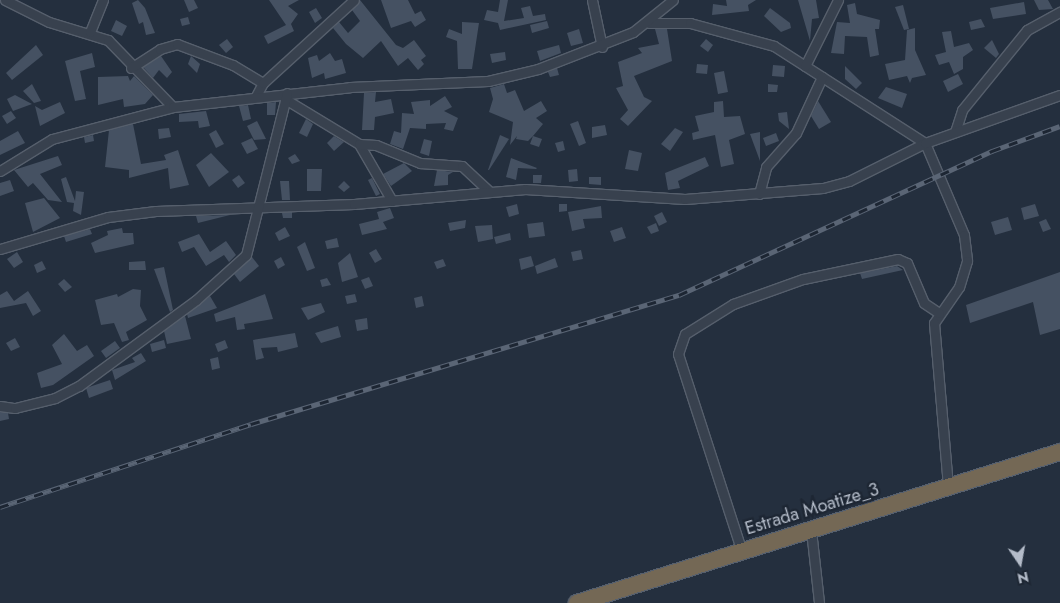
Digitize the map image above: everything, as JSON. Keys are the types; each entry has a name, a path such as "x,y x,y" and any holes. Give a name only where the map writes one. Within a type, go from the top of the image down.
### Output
{"highway":[{"name":"Estrada Moatize_3","path":"577,603 1060,452"}],"street":[{"path":"5,0 49,22 90,32 108,40 131,68 173,107"},
{"path":"90,32 103,0"},
{"path":"256,96 263,83 354,0"},
{"path":"592,0 602,47"},
{"path":"0,171 52,139 173,107 256,96 286,96 488,81 602,47 649,24 673,0"},
{"path":"805,66 838,0"},
{"path":"955,132 962,110 1027,30 1060,12"},
{"path":"649,24 690,23 726,30 774,46 925,143 961,226 966,261 959,287 939,313 934,323 934,348 948,487"},
{"path":"131,68 160,49 177,44 232,65 263,83"},
{"path":"759,194 766,167 796,133 822,77"},
{"path":"0,249 108,217 260,204 392,201 525,189 686,199 759,194 848,181 925,143 1060,95"},
{"path":"286,96 359,144 392,201"},
{"path":"0,406 15,408 55,398 80,386 196,300 250,250 286,96"},
{"path":"359,144 376,145 420,163 462,166 490,192"},
{"path":"742,552 678,354 685,334 742,301 803,280 898,259 906,263 924,303 939,313"},
{"path":"811,530 819,603"}],"building":[{"path":"138,0 145,8 155,33 146,35 143,22 139,24 132,3"},
{"path":"184,0 194,0 198,8 189,12"},
{"path":"269,0 299,0 288,6 298,14 291,24 294,31 268,44 264,36 286,25"},
{"path":"360,0 396,45 403,48 414,40 426,56 421,60 424,64 418,70 408,58 398,66 381,41 363,58 346,44 333,28 339,22 348,33 360,21 352,10"},
{"path":"381,0 408,0 415,14 421,11 426,20 415,27 411,21 391,28"},
{"path":"500,0 508,0 504,21 524,18 521,8 530,6 533,16 545,14 546,20 500,30 498,23 484,20 487,10 498,12"},
{"path":"726,0 756,0 748,5 749,11 712,15 713,4 727,6"},
{"path":"798,0 816,0 819,18 812,19 810,41"},
{"path":"1034,0 1048,0 1053,9 1039,10"},
{"path":"1024,2 1026,14 993,19 990,8"},
{"path":"855,3 857,14 880,20 879,29 875,29 879,55 870,57 867,37 845,36 844,54 831,53 837,22 850,23 847,5"},
{"path":"903,5 909,29 904,30 895,7"},
{"path":"316,8 322,18 315,23 309,12"},
{"path":"770,8 790,23 791,28 781,32 764,16"},
{"path":"188,17 190,24 182,26 180,19"},
{"path":"981,19 985,27 971,30 969,22"},
{"path":"116,20 127,26 122,36 111,31"},
{"path":"547,21 549,28 532,33 530,25"},
{"path":"462,22 479,23 472,69 458,69 457,41 446,37 449,29 462,34"},
{"path":"915,28 915,50 926,75 912,78 910,83 907,76 889,80 885,64 905,60 907,30"},
{"path":"579,29 583,43 571,46 567,33"},
{"path":"655,29 667,29 672,61 634,76 644,97 652,101 628,126 620,119 628,110 616,88 623,86 618,62 642,53 638,48 659,44"},
{"path":"951,31 954,47 969,43 973,50 963,57 963,69 954,74 949,62 939,65 935,55 946,52 942,32"},
{"path":"227,39 233,47 226,53 219,45"},
{"path":"706,39 713,45 708,52 700,46"},
{"path":"992,40 999,54 996,58 984,48"},
{"path":"36,45 43,55 12,80 6,73"},
{"path":"559,45 561,53 540,61 537,51"},
{"path":"505,52 506,60 492,63 490,54"},
{"path":"92,53 95,67 80,71 86,99 75,101 65,61"},
{"path":"330,53 335,61 342,59 346,73 325,79 324,73 312,78 308,58 317,55 319,61"},
{"path":"161,56 172,72 167,78 159,70 153,78 143,67"},
{"path":"191,56 200,64 197,73 188,64"},
{"path":"697,64 708,65 707,74 696,73"},
{"path":"773,65 785,66 784,77 772,76"},
{"path":"845,66 862,83 856,89 845,79"},
{"path":"557,68 559,75 550,77 548,72"},
{"path":"724,71 728,92 718,94 714,73"},
{"path":"958,74 963,84 948,92 943,81"},
{"path":"128,76 130,81 134,76 153,95 145,104 124,107 123,99 98,105 98,77"},
{"path":"32,84 41,101 34,103 23,91"},
{"path":"504,84 507,93 515,90 524,111 541,101 547,111 536,118 543,124 528,141 516,139 517,136 510,145 513,122 489,112 493,99 490,88"},
{"path":"768,84 778,85 777,92 768,92"},
{"path":"886,87 907,94 902,108 878,98"},
{"path":"376,92 375,102 391,99 394,113 375,117 374,130 362,130 364,93"},
{"path":"15,95 32,104 13,111 7,99"},
{"path":"445,96 452,107 444,111 458,118 453,131 444,129 446,123 426,124 426,129 410,128 403,149 390,144 394,131 401,133 402,113 414,114 411,102 430,100 430,106"},
{"path":"723,101 724,117 740,116 745,134 729,140 734,164 721,167 715,135 693,140 692,133 699,131 695,116 714,112 714,102"},
{"path":"818,101 831,122 819,129 811,116"},
{"path":"60,102 65,113 40,126 35,106 42,110"},
{"path":"276,102 275,115 267,115 267,103"},
{"path":"248,105 251,119 243,121 239,106"},
{"path":"11,111 16,118 7,124 2,116"},
{"path":"206,111 210,126 199,128 198,121 179,122 179,114"},
{"path":"787,112 789,129 779,121 778,113"},
{"path":"306,119 313,124 307,137 299,133"},
{"path":"257,121 266,139 254,140 247,126"},
{"path":"578,121 586,143 579,146 570,124"},
{"path":"133,124 141,164 166,160 164,155 178,150 189,185 170,189 168,168 129,178 129,170 105,167 109,130"},
{"path":"605,125 607,135 592,138 592,127"},
{"path":"169,128 171,137 159,139 158,129"},
{"path":"675,128 683,132 670,151 661,144"},
{"path":"216,130 224,144 216,148 209,134"},
{"path":"18,131 25,143 0,155 0,141"},
{"path":"760,132 760,161 750,134"},
{"path":"776,133 779,141 766,146 763,138"},
{"path":"93,135 94,141 85,143 84,137"},
{"path":"500,135 509,139 488,170"},
{"path":"334,136 344,142 334,151 327,143"},
{"path":"533,136 542,139 539,147 530,144"},
{"path":"252,138 258,149 247,154 241,143"},
{"path":"424,139 432,141 429,156 420,153"},
{"path":"563,141 565,150 558,152 555,143"},
{"path":"629,150 642,153 638,171 625,169"},
{"path":"211,153 229,172 209,187 196,165"},
{"path":"295,154 300,161 292,164 288,158"},
{"path":"58,156 62,165 40,174 62,202 48,200 33,183 28,187 14,170"},
{"path":"705,157 709,166 678,181 680,188 668,190 665,173"},
{"path":"511,158 537,168 518,168 516,180 506,177"},
{"path":"404,163 412,171 391,186 383,174"},
{"path":"307,169 322,169 321,191 307,191"},
{"path":"577,169 578,181 569,182 568,170"},
{"path":"437,170 453,172 448,175 448,185 434,186"},
{"path":"239,175 245,183 238,188 232,180"},
{"path":"533,175 542,175 541,183 533,183"},
{"path":"66,177 75,201 76,191 84,192 81,215 73,211 74,203 67,202 61,179"},
{"path":"589,177 601,177 601,185 589,184"},
{"path":"372,178 380,194 376,196 368,180"},
{"path":"10,180 14,191 0,196 0,183"},
{"path":"280,181 289,181 290,200 282,200"},
{"path":"344,181 350,187 344,192 338,187"},
{"path":"44,198 60,218 33,232 25,203"},
{"path":"517,204 519,214 509,217 506,207"},
{"path":"559,204 567,204 567,211 559,212"},
{"path":"1035,204 1039,216 1024,220 1021,208"},
{"path":"601,206 602,218 583,219 585,228 572,231 568,212"},
{"path":"390,208 394,218 383,222 387,229 362,235 359,224 379,219 377,212"},
{"path":"292,212 292,218 283,218 282,213"},
{"path":"662,212 667,222 659,226 654,216"},
{"path":"230,215 198,223 196,216"},
{"path":"1008,217 1012,230 995,235 991,222"},
{"path":"1046,219 1051,229 1043,232 1039,222"},
{"path":"466,220 465,228 450,231 448,223"},
{"path":"543,222 545,236 529,238 527,224"},
{"path":"656,223 659,231 651,234 647,227"},
{"path":"492,225 493,239 478,242 475,226"},
{"path":"285,227 290,236 279,241 275,233"},
{"path":"622,227 626,238 614,242 610,231"},
{"path":"122,228 123,233 133,233 134,244 95,253 91,243 108,235 107,231"},
{"path":"90,229 92,234 66,242 64,236"},
{"path":"510,233 511,240 496,244 494,237"},
{"path":"199,234 210,252 226,241 236,255 229,262 224,255 206,266 194,247 182,252 178,242"},
{"path":"337,238 339,247 327,249 325,241"},
{"path":"305,242 315,268 307,271 297,247"},
{"path":"376,249 382,259 375,263 369,253"},
{"path":"581,250 583,259 573,261 571,252"},
{"path":"17,252 23,262 14,268 7,259"},
{"path":"350,253 358,277 342,282 338,263"},
{"path":"531,256 534,266 521,270 519,259"},
{"path":"252,257 259,266 240,282 234,274"},
{"path":"281,257 285,265 278,269 274,261"},
{"path":"555,258 558,267 537,274 535,266"},
{"path":"443,259 446,266 437,269 434,262"},
{"path":"42,261 46,269 37,273 34,265"},
{"path":"145,261 146,270 129,270 129,262"},
{"path":"897,266 903,270 862,279 860,273"},
{"path":"164,267 173,310 170,312 154,269"},
{"path":"1060,272 1060,329 1040,335 1033,302 970,323 966,305"},
{"path":"369,277 373,286 365,289 361,280"},
{"path":"327,278 331,285 322,287 320,280"},
{"path":"64,279 72,287 65,292 58,284"},
{"path":"133,289 141,290 140,306 147,320 126,332 129,340 122,342 114,323 101,325 95,300 117,294 118,297"},
{"path":"7,291 14,301 28,291 41,311 33,316 26,303 0,308 0,295"},
{"path":"265,294 273,319 244,324 245,329 237,330 235,317 216,322 214,314"},
{"path":"355,294 357,302 347,304 345,296"},
{"path":"210,296 217,308 188,318 187,314"},
{"path":"422,296 424,306 416,308 414,298"},
{"path":"321,303 325,312 308,320 301,308"},
{"path":"185,316 191,339 167,344 164,331"},
{"path":"367,318 368,329 357,331 355,320"},
{"path":"338,326 341,337 321,343 315,333"},
{"path":"295,333 298,347 278,352 277,347 261,348 264,358 256,360 253,340"},
{"path":"64,334 77,351 87,345 94,356 53,385 41,388 37,373 62,364 52,345"},
{"path":"15,338 20,347 11,351 6,343"},
{"path":"164,340 166,348 152,352 150,344"},
{"path":"225,340 228,348 218,352 215,344"},
{"path":"115,341 120,348 106,358 101,351"},
{"path":"141,353 146,361 115,380 112,370 135,362 132,358"},
{"path":"218,357 220,368 212,370 210,359"},
{"path":"110,380 113,389 89,398 86,388"},
{"path":"0,412 8,413 9,419 0,421"}],"railway":[{"path":"0,507 251,424 679,295 992,151 1060,126"}]}
